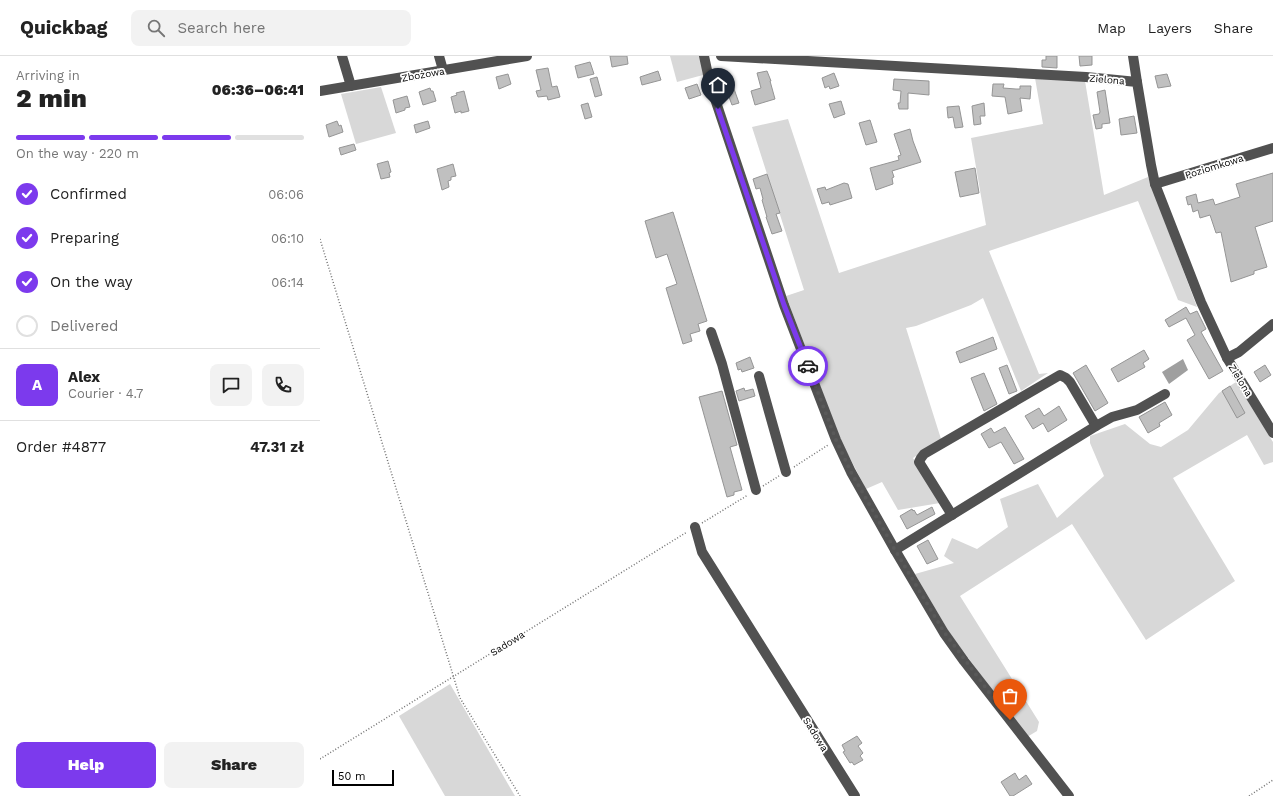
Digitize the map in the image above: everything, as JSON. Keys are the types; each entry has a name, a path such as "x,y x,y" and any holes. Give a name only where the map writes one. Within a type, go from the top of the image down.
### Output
{"street":[{"path":"342,56 351,86"},
{"path":"439,56 443,70"},
{"name":"Zbożowa","path":"320,92 526,56"},
{"path":"704,56 710,84 777,284 836,440 851,472 895,550 956,650 1069,796"},
{"name":"Zielona","path":"722,56 1086,77 1137,82 1155,184 1201,302 1227,358 1273,433"},
{"path":"1133,56 1137,82"},
{"name":"Poziomkowa","path":"1155,184 1273,148"},
{"path":"1227,358 1239,352 1273,324"},
{"path":"711,332 722,364 756,490"},
{"path":"952,515 919,462 924,454 1060,375 1070,382 1096,426"},
{"path":"759,376 786,472"},
{"path":"895,550 1096,426 1112,417 1137,410 1165,394"},
{"name":"Sadowa","path":"695,527 702,552 855,796"}],"path":[{"path":"320,239 460,698 520,796"},
{"name":"Sadowa","path":"320,759 836,440"},
{"path":"1249,796 1273,780"}],"shaded area":[{"path":"670,56 701,56 703,75 677,82"},
{"path":"1035,78 1085,81 1104,195 1148,177 1197,307 1178,300 1138,201 989,251 1039,374 1048,373 1021,391 983,298 971,305 916,326 906,328 941,439 913,458 940,503 898,510 882,482 866,489 841,441 786,296 804,290 752,127 788,119 839,273 986,225 971,138 1043,124"},
{"path":"381,87 396,133 356,144 341,94"},
{"path":"1183,359 1188,370 1169,384 1162,372"},
{"path":"1236,382 1273,442 1273,462 1264,465 1247,435 1173,478 1235,581 1146,640 1072,524 960,596 1039,722 1037,731 1027,737 949,632 915,574 954,563 944,556 952,538 977,549 1008,527 1000,499 1038,484 1057,518 1104,476 1090,443 1090,436 1125,424 1150,444 1161,447 1188,430 1219,393"},
{"path":"450,684 515,796 445,796 399,716"}],"building":[{"path":"610,56 627,56 628,64 612,67"},
{"path":"1046,56 1057,56 1057,68 1042,67 1042,60 1046,60"},
{"path":"1079,56 1092,56 1092,65 1080,66"},
{"path":"590,62 594,74 578,78 575,66"},
{"path":"548,68 552,87 557,86 560,97 548,100 547,96 538,97 536,91 541,90 536,70"},
{"path":"658,71 661,80 642,85 640,77"},
{"path":"767,71 775,99 755,105 751,91 761,88 757,73"},
{"path":"834,73 839,86 830,89 829,86 825,88 822,78"},
{"path":"508,74 511,84 499,89 496,77"},
{"path":"1167,74 1171,86 1158,88 1155,76"},
{"path":"597,77 602,95 595,97 590,79"},
{"path":"894,79 929,81 929,95 908,93 908,109 899,109 898,103 900,103 901,91 893,90"},
{"path":"723,81 733,86 739,103 732,105"},
{"path":"697,84 701,95 689,99 685,88"},
{"path":"993,84 1004,84 1003,88 1016,89 1020,89 1020,86 1031,86 1030,99 1020,98 1022,111 1008,114 1005,97 992,96"},
{"path":"430,88 431,91 433,91 436,101 423,105 419,92"},
{"path":"1105,90 1110,123 1102,124 1102,128 1096,129 1093,115 1099,114 1100,112 1097,92"},
{"path":"464,91 469,111 455,113 451,97 457,95 456,93"},
{"path":"407,96 410,107 396,113 393,100"},
{"path":"841,101 845,114 834,118 829,104"},
{"path":"588,103 592,117 585,119 581,105"},
{"path":"984,103 985,116 980,116 981,124 974,125 972,106"},
{"path":"959,106 963,127 955,128 953,117 948,118 947,107"},
{"path":"1134,116 1137,133 1121,135 1119,119"},
{"path":"870,120 877,142 866,145 859,123"},
{"path":"337,121 339,126 341,125 343,132 329,137 326,125"},
{"path":"428,121 430,128 416,133 414,125"},
{"path":"910,129 921,162 892,171 894,177 892,178 893,184 876,190 870,168 899,160 898,156 901,155 894,134"},
{"path":"354,144 356,150 341,155 339,148"},
{"path":"388,161 391,172 389,173 390,177 381,179 377,164"},
{"path":"453,164 456,176 451,177 451,180 448,181 449,187 442,190 437,169"},
{"path":"975,168 979,193 960,197 955,172"},
{"path":"1273,173 1273,221 1255,227 1267,267 1254,271 1254,274 1231,282 1221,232 1216,233 1210,215 1200,218 1198,210 1193,212 1191,204 1188,205 1186,197 1196,194 1198,203 1213,199 1215,205 1240,197 1236,184"},
{"path":"767,174 780,213 776,214 782,231 772,234 766,217 760,188 756,189 753,179"},
{"path":"844,183 848,184 852,198 830,205 829,202 822,204 817,189 825,187 826,190"},
{"path":"673,212 707,321 698,324 700,331 690,334 692,341 683,344 666,288 677,284 667,254 656,258 645,221"},
{"path":"1186,307 1190,314 1197,311 1206,329 1201,332 1223,371 1209,379 1187,340 1195,335 1186,318 1169,327 1165,320"},
{"path":"993,337 997,349 960,363 956,352"},
{"path":"1144,350 1149,359 1143,363 1145,367 1118,382 1111,369"},
{"path":"750,357 754,368 742,372 741,369 738,370 736,363"},
{"path":"1007,365 1017,391 1009,394 999,368"},
{"path":"1086,365 1108,403 1095,411 1073,373"},
{"path":"1265,365 1271,375 1260,382 1254,372"},
{"path":"984,373 997,404 984,411 971,378"},
{"path":"1230,386 1245,413 1237,418 1222,391"},
{"path":"744,388 745,391 753,389 755,396 739,401 736,391"},
{"path":"722,391 737,445 730,447 742,490 734,492 734,495 727,497 699,397"},
{"path":"1165,402 1172,415 1159,423 1160,426 1148,433 1139,417"},
{"path":"1059,406 1067,420 1048,432 1043,423 1033,429 1025,416 1039,408 1044,416"},
{"path":"1005,427 1024,459 1014,464 1001,442 989,448 981,434 991,428 994,433"},
{"path":"932,507 935,514 907,529 900,516 912,509 917,515"},
{"path":"928,540 938,559 927,564 917,546"},
{"path":"857,736 862,743 858,746 863,753 860,756 863,760 854,765 852,762 850,763 843,752 845,751 842,745"},
{"path":"1015,773 1019,780 1026,775 1032,784 1013,796 1010,796 1001,782"}],"way so far":[{"path":"808,366 836,440 851,472 895,550 944,632 964,661 1010,720"}],"route":[{"path":"718,109 784,305 808,366"}]}
